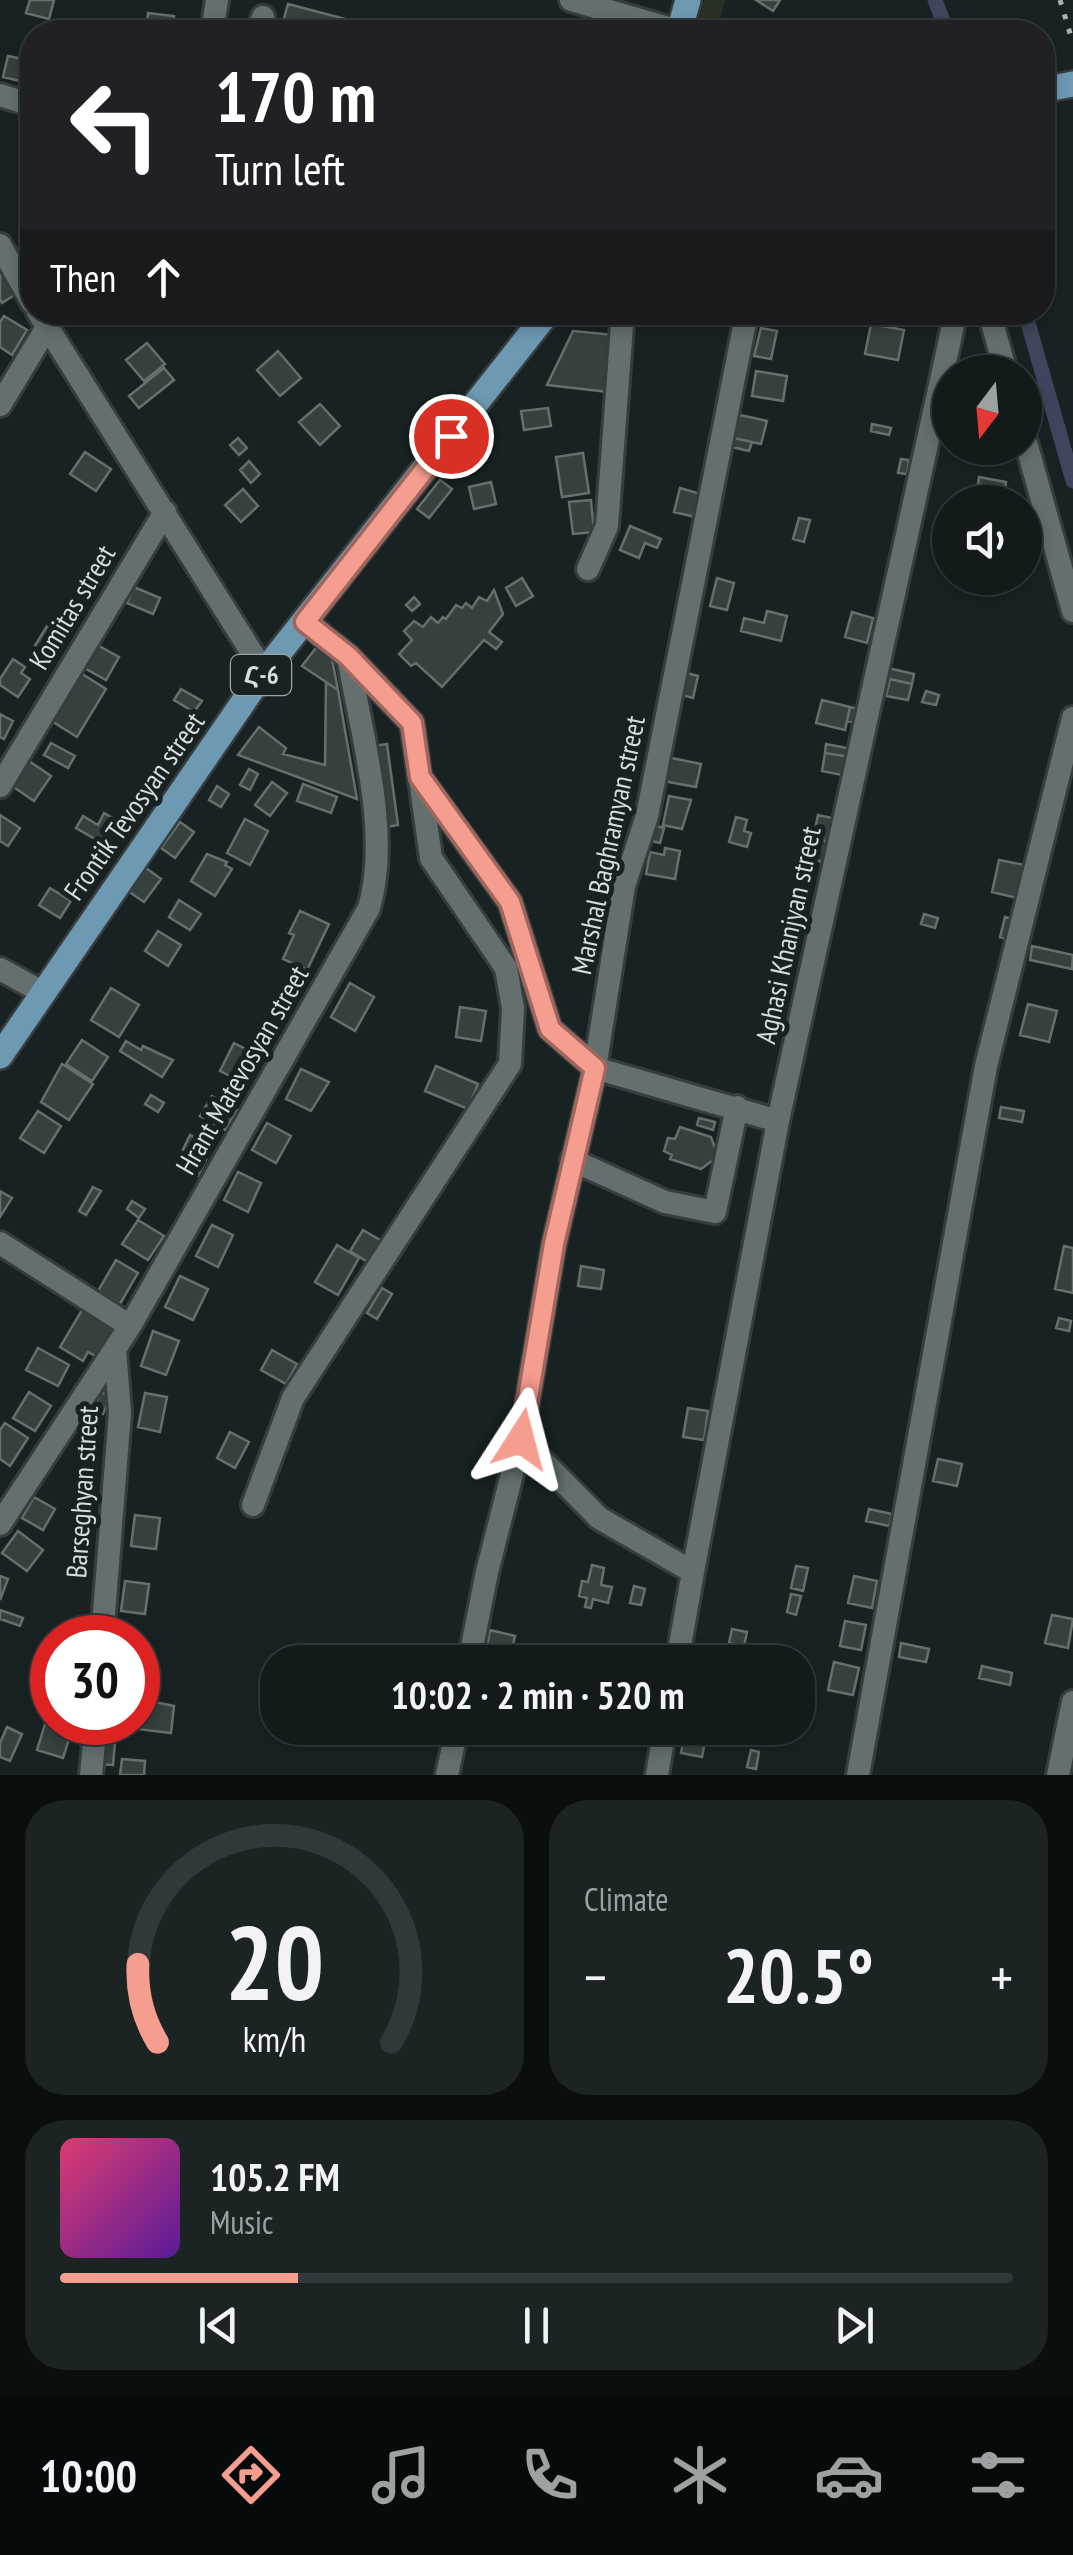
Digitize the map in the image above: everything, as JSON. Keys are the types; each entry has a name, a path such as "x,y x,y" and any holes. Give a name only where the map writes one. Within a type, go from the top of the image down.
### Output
{"main road":[{"name":"Frontik Tevosyan street","path":"0,1056 264,672 538,325"}],"street":[{"path":"575,1 639,20"},
{"path":"0,245 20,263"},
{"path":"0,405 40,325"},
{"path":"45,325 264,672"},
{"path":"588,569 608,526 622,325"},
{"name":"Marshal Baghramyan street","path":"473,1645 487,1572 521,1439 554,1244 595,1068 624,886 647,816 744,325"},
{"name":"Aghasi Khanjyan street","path":"693,1572 778,1121 953,325"},
{"path":"993,325 1001,355"},
{"path":"1032,465 1073,610"},
{"name":"Komitas street","path":"0,786 165,512"},
{"path":"253,1505 293,1398 510,1064 512,1008 506,968 430,858 412,723 348,656 305,622"},
{"name":"Hrant Matevosyan street","path":"0,1524 130,1326 368,908 376,880 378,831 348,656"},
{"path":"858,1775 986,1066 1073,718"},
{"path":"420,777 510,902 550,1029 595,1068 778,1121"},
{"path":"0,969 42,992"},
{"path":"572,1160 665,1202 715,1212 737,1107"},
{"path":"0,1243 130,1326"},
{"name":"Barseghyan street","path":"104,1615 120,1414 115,1349"},
{"path":"521,1439 598,1518 693,1572 680,1645"},
{"path":"1058,1775 1073,1702"},
{"path":"92,1775 94,1745"},
{"path":"448,1775 454,1745"},
{"path":"657,1775 662,1745"}],"green space":[{"path":"704,0 725,0 720,20 699,20"}],"building":[{"path":"30,0 54,0 49,19 26,13"},
{"path":"756,0 780,0 773,11"},
{"path":"288,4 349,20 283,20"},
{"path":"148,13 174,16 174,20 147,20"},
{"path":"8,56 20,58 20,81 3,77"},
{"path":"0,268 16,294 2,303 0,299"},
{"path":"4,316 27,330 12,355 0,347 0,322"},
{"path":"871,325 904,330 898,360 865,354"},
{"path":"761,328 777,331 771,359 754,356"},
{"path":"573,331 615,335 609,392 547,385"},
{"path":"147,343 165,364 144,381 126,360"},
{"path":"278,351 301,378 280,396 257,370"},
{"path":"164,368 174,380 139,408 129,396"},
{"path":"756,371 787,376 783,401 752,396"},
{"path":"320,404 340,426 320,445 299,422"},
{"path":"548,408 551,426 524,430 521,411"},
{"path":"740,415 767,421 761,444 734,438"},
{"path":"872,424 891,428 889,435 871,431"},
{"path":"238,438 247,448 239,455 230,445"},
{"path":"734,438 752,442 749,451 732,447"},
{"path":"85,452 111,469 96,491 70,474"},
{"path":"583,453 589,493 562,497 556,457"},
{"path":"901,459 909,460 907,474 898,473"},
{"path":"249,461 260,474 251,483 240,470"},
{"path":"979,477 1006,482 1006,485 978,484"},
{"path":"440,480 452,489 429,518 417,509"},
{"path":"491,482 496,504 474,509 469,487"},
{"path":"680,488 701,494 695,517 674,512"},
{"path":"243,489 258,506 241,522 225,505"},
{"path":"591,500 594,532 573,534 569,502"},
{"path":"799,518 810,520 804,542 793,539"},
{"path":"630,526 661,539 657,548 645,543 639,558 620,550"},
{"path":"522,578 533,596 516,606 506,588"},
{"path":"717,578 734,583 727,610 710,606"},
{"path":"134,587 160,598 153,614 127,603"},
{"path":"494,590 503,614 489,632 502,642 496,649 484,640 442,687 416,663 411,666 399,654 412,640 404,631 414,621 423,627 431,617 438,623 456,605 462,608 466,603 472,608 479,597 487,601"},
{"path":"414,597 420,604 412,611 406,605"},
{"path":"767,611 787,616 781,641 741,631 744,618 764,623"},
{"path":"852,612 873,618 867,643 845,637"},
{"path":"47,626 65,636 48,663 31,652"},
{"path":"90,641 119,657 106,680 77,664"},
{"path":"319,644 331,654 338,690 302,666"},
{"path":"13,659 25,667 21,673 30,679 18,697 0,685"},
{"path":"888,668 914,674 912,684 885,678"},
{"path":"79,672 106,689 77,737 50,720"},
{"path":"687,673 698,676 693,698 682,695"},
{"path":"890,679 912,684 908,700 886,696"},
{"path":"326,682 338,690 357,799 238,755 259,727 286,748 283,754 325,765"},
{"path":"181,689 202,701 194,712 174,700"},
{"path":"926,691 939,695 936,705 922,702"},
{"path":"822,700 850,707 845,730 816,723"},
{"path":"850,707 859,709 856,723 847,721"},
{"path":"0,714 13,721 4,739 0,737"},
{"path":"51,743 75,756 68,768 44,755"},
{"path":"387,744 398,825 386,827 374,746"},
{"path":"826,744 852,749 850,757 825,753"},
{"path":"825,753 850,757 847,776 822,771"},
{"path":"667,757 701,764 696,787 663,781"},
{"path":"29,761 51,776 34,801 12,786"},
{"path":"249,769 258,774 250,790 240,785"},
{"path":"272,782 287,793 270,816 255,805"},
{"path":"303,784 337,797 331,813 297,801"},
{"path":"217,786 229,794 221,807 209,800"},
{"path":"669,796 691,800 682,829 663,825"},
{"path":"104,813 116,820 102,843 76,828 83,816 98,825"},
{"path":"0,815 20,828 8,846 0,841"},
{"path":"818,815 836,819 831,842 813,839"},
{"path":"736,817 747,820 744,831 751,833 747,847 729,842"},
{"path":"245,819 268,831 250,865 227,853"},
{"path":"180,822 194,832 175,858 161,848"},
{"path":"656,826 664,828 660,843 652,841"},
{"path":"813,839 831,842 827,863 809,859"},
{"path":"665,848 680,851 675,879 646,874 650,852 664,855"},
{"path":"207,854 227,862 225,865 232,869 215,896 191,881"},
{"path":"999,860 1025,865 1017,898 992,892"},
{"path":"146,868 161,879 144,902 128,891"},
{"path":"50,888 71,901 60,918 39,905"},
{"path":"179,900 201,914 190,930 169,917"},
{"path":"300,911 329,924 307,970 283,959 294,935 289,933"},
{"path":"924,914 938,918 935,928 921,924"},
{"path":"1005,917 1016,920 1011,940 1000,937"},
{"path":"158,931 181,945 168,966 145,951"},
{"path":"1032,946 1073,955 1072,969 1030,960"},
{"path":"350,983 374,997 355,1031 331,1017"},
{"path":"111,988 139,1005 119,1037 91,1020"},
{"path":"1028,1004 1057,1011 1049,1042 1020,1035"},
{"path":"460,1007 486,1011 481,1041 456,1037"},
{"path":"82,1040 108,1057 92,1081 66,1064"},
{"path":"126,1041 173,1060 162,1077 120,1051"},
{"path":"234,1043 248,1050 251,1044 261,1049 258,1055 262,1058 248,1085 220,1071"},
{"path":"62,1064 93,1084 69,1120 41,1102"},
{"path":"436,1066 478,1084 468,1109 425,1091"},
{"path":"301,1069 329,1082 311,1111 286,1099"},
{"path":"151,1095 164,1103 158,1112 145,1104"},
{"path":"212,1096 237,1110 225,1130 200,1116"},
{"path":"1001,1107 1024,1111 1022,1122 999,1118"},
{"path":"38,1111 61,1126 44,1153 20,1138"},
{"path":"699,1118 715,1122 713,1130 697,1125"},
{"path":"267,1123 291,1136 276,1163 252,1150"},
{"path":"680,1127 711,1137 716,1151 713,1160 701,1169 670,1159 672,1155 664,1151 668,1138 675,1139"},
{"path":"190,1135 213,1146 198,1176 175,1166"},
{"path":"238,1172 261,1183 248,1212 224,1200"},
{"path":"93,1187 101,1191 86,1215 79,1211"},
{"path":"0,1191 12,1198 0,1217"},
{"path":"132,1201 145,1209 139,1218 127,1209"},
{"path":"138,1220 164,1236 148,1260 122,1244"},
{"path":"212,1225 233,1235 218,1267 196,1256"},
{"path":"363,1230 385,1243 371,1264 350,1251"},
{"path":"337,1245 359,1258 338,1295 315,1282"},
{"path":"1064,1246 1073,1248 1073,1293 1055,1289"},
{"path":"116,1260 138,1273 120,1304 98,1291"},
{"path":"581,1266 604,1270 601,1289 578,1286"},
{"path":"180,1276 208,1289 193,1320 165,1307"},
{"path":"382,1288 392,1294 377,1319 367,1313"},
{"path":"82,1310 114,1328 97,1357 88,1352 83,1361 60,1347"},
{"path":"1059,1318 1071,1321 1069,1331 1056,1328"},
{"path":"153,1331 179,1341 166,1375 141,1366"},
{"path":"38,1348 69,1365 58,1386 26,1370"},
{"path":"272,1350 297,1364 286,1384 261,1370"},
{"path":"29,1392 51,1406 35,1431 13,1418"},
{"path":"101,1392 111,1396 103,1414 93,1410"},
{"path":"145,1393 167,1397 160,1432 138,1427"},
{"path":"688,1408 708,1411 704,1440 683,1437"},
{"path":"5,1423 28,1438 10,1466 0,1459 0,1430"},
{"path":"230,1432 249,1442 235,1468 217,1458"},
{"path":"938,1459 962,1464 957,1486 933,1481"},
{"path":"34,1497 55,1509 43,1530 22,1518"},
{"path":"869,1509 892,1514 889,1526 866,1521"},
{"path":"135,1515 160,1518 156,1549 131,1546"},
{"path":"18,1531 43,1550 27,1571 2,1553"},
{"path":"592,1565 604,1568 601,1585 612,1587 608,1603 593,1599 591,1608 585,1607 587,1598 579,1596 582,1581 588,1582"},
{"path":"796,1566 808,1568 803,1591 791,1588"},
{"path":"0,1576 8,1579 0,1600"},
{"path":"854,1576 877,1581 872,1608 848,1603"},
{"path":"125,1581 149,1584 145,1614 121,1611"},
{"path":"634,1586 645,1589 641,1605 630,1603"},
{"path":"791,1594 801,1596 796,1615 787,1612"},
{"path":"0,1610 23,1618 20,1626 0,1619"},
{"path":"1052,1615 1073,1619 1068,1648 1045,1643"},
{"path":"845,1621 866,1625 861,1650 840,1646"},
{"path":"732,1629 747,1632 744,1645 729,1643"},
{"path":"490,1630 515,1636 513,1645 487,1645"},
{"path":"901,1643 929,1649 926,1662 899,1657"},
{"path":"834,1662 859,1668 853,1695 828,1690"},
{"path":"982,1666 1012,1673 1010,1685 979,1678"},
{"path":"160,1703 174,1706 171,1733 160,1732"},
{"path":"7,1727 22,1734 10,1761 0,1757 0,1743"},
{"path":"39,1745 67,1745 63,1758 37,1750"},
{"path":"101,1745 115,1745 113,1765 99,1764"},
{"path":"683,1745 704,1745 702,1757 681,1753"},
{"path":"751,1750 759,1752 756,1769 747,1767"},
{"path":"122,1759 145,1761 144,1775 120,1775"}],"waterway":[{"path":"935,0 942,20"},
{"path":"1029,325 1073,481"}],"railway":[{"path":"1060,0 1073,43"}],"route":[{"path":"451,436 305,622 348,656 412,723 420,777 510,902 550,1029 595,1068 554,1244 521,1439"}]}
